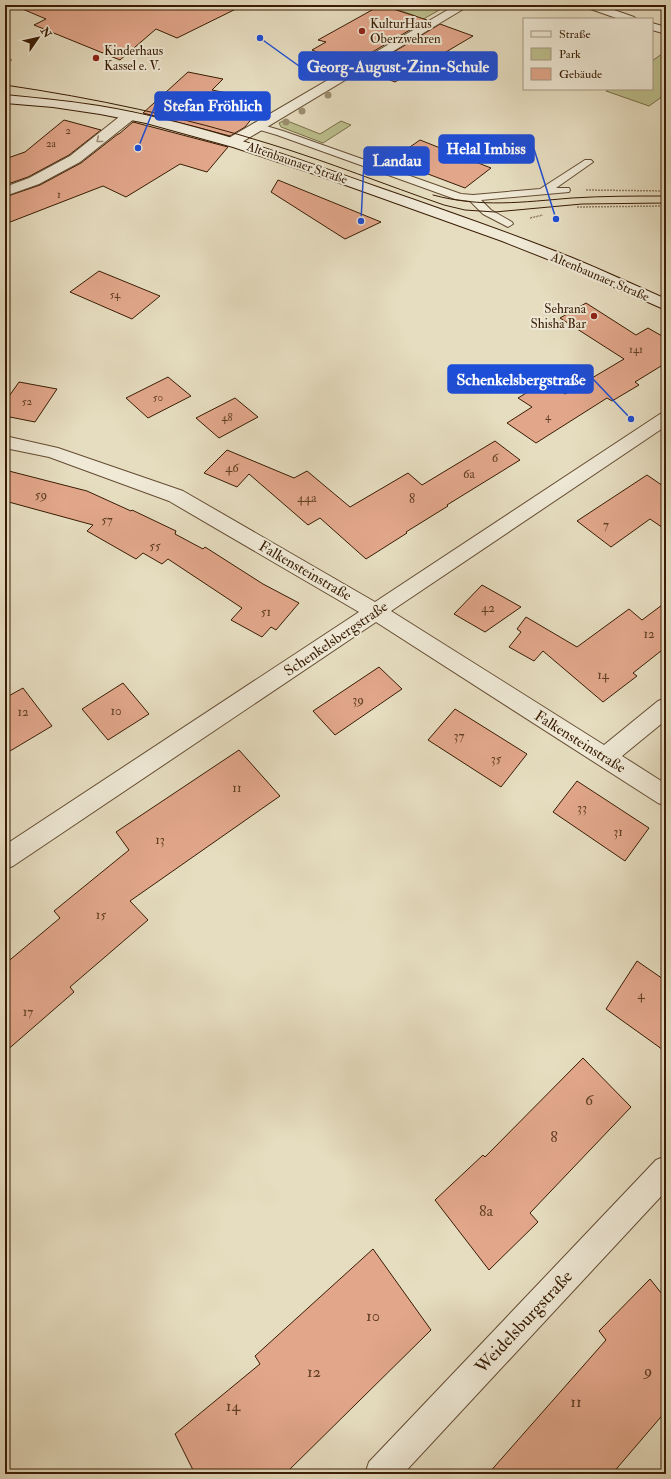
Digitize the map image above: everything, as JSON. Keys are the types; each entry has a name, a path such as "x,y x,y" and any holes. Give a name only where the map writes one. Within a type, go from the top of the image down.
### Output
{"street":[{"path":"232,142 256,126 464,5"},
{"path":"589,5 627,18"},
{"path":"653,26 666,31"},
{"name":"Altenbaunaer Straße","path":"5,99 44,101 88,107 232,142 293,161 552,255 666,305"},
{"path":"5,192 34,181 75,159 129,116"},
{"name":"Schenkelsbergstraße","path":"5,858 666,418"},
{"name":"Falkensteinstraße","path":"5,442 52,452 176,496 376,612 666,796"},
{"path":"604,758 666,707"},
{"name":"Weidelsburgstraße","path":"381,1474 666,1170"}],"lane":[{"path":"256,126 280,133 459,197 473,198 565,190"},
{"path":"542,192 588,162"},
{"path":"473,198 487,212 504,221 488,232"}],"path":[{"path":"5,58 11,60 5,67"},
{"path":"565,190 666,191"},
{"path":"571,209 585,206 666,206"},
{"path":"504,221 543,214"}],"green space":[{"path":"384,5 448,5 413,25 416,16"},
{"path":"666,51 666,94 649,106 606,91 653,90 653,60"},
{"path":"285,120 320,134 341,121 351,125 323,143 281,127 279,123"}],"building":[{"path":"13,5 244,5 177,38 156,29 120,60 34,25 46,19"},
{"name":"KulturHaus Oberzwehren","path":"381,5 427,20 350,65 312,50 326,42 318,40"},
{"path":"440,24 473,36 395,82 364,70"},
{"path":"188,72 223,79 212,90 266,101 245,127 230,136 143,113"},
{"path":"64,120 101,130 69,155 28,177 5,185 5,159 25,152"},
{"path":"133,122 228,147 207,172 180,164 126,197 103,186 5,224 5,197 40,185 81,163"},
{"path":"420,140 491,168 465,188 391,160"},
{"path":"278,180 381,222 345,239 271,192"},
{"path":"99,271 160,296 132,319 70,292"},
{"path":"586,303 636,335 648,328 662,336 666,334 666,363 635,382 639,385 612,401 607,398 536,443 507,423 532,407 518,398 546,381 565,394 624,359 560,318"},
{"path":"168,377 191,396 148,418 126,398"},
{"path":"19,382 57,389 35,422 5,416 5,402"},
{"path":"235,398 258,417 219,438 196,418"},
{"path":"495,441 520,460 447,505 448,506 366,559 320,518 308,525 249,474 237,487 204,473 227,450 294,478 307,471 350,507 408,473 422,485"},
{"path":"5,470 87,491 131,511 132,510 176,531 175,534 203,549 205,547 263,584 299,603 276,630 271,627 262,637 231,620 242,608 168,559 162,564 143,553 136,559 87,531 93,525 5,501"},
{"path":"647,475 666,488 666,530 650,519 611,547 577,521"},
{"path":"482,585 521,607 485,632 454,614"},
{"path":"666,602 666,647 633,673 637,676 603,702 543,651 534,661 509,647 521,632 517,629 526,617 577,647 629,609 642,620"},
{"path":"379,667 402,689 335,735 313,711"},
{"path":"123,683 149,714 108,740 82,709"},
{"path":"23,688 52,726 5,754 5,698"},
{"path":"455,709 527,754 501,787 428,740"},
{"path":"239,750 280,796 130,901 148,920 70,987 74,992 5,1052 5,964 60,918 54,911 129,850 116,832"},
{"path":"577,781 649,828 625,861 553,812"},
{"path":"637,961 666,981 666,1052 606,1009"},
{"path":"583,1058 631,1107 530,1213 538,1222 489,1270 435,1200 483,1155 485,1157"},
{"path":"373,1249 431,1330 285,1474 195,1474 175,1434 260,1364 255,1356"},
{"path":"650,1279 666,1299 666,1411 612,1474 488,1474 606,1340 599,1331"}],"tram line":[{"path":"5,85 105,102 205,125 292,151 444,205 465,210 495,212 582,204 666,203"},
{"path":"433,195 468,202 485,203 595,197 666,196"}],"place":[{"name":"KulturHaus Oberzwehren","path":"362,31"},
{"name":"Georg-August-Zinn-Schule","path":"260,38"},
{"name":"Kinderhaus Kassel e. V.","path":"96,58"},
{"name":"Stefan Fröhlich","path":"138,148"},
{"name":"Helal Imbiss","path":"556,219"},
{"name":"Landau","path":"361,221"},
{"name":"Sehrana Shisha Bar","path":"594,316"},
{"name":"Schenkelsbergstraße","path":"631,419"}]}
